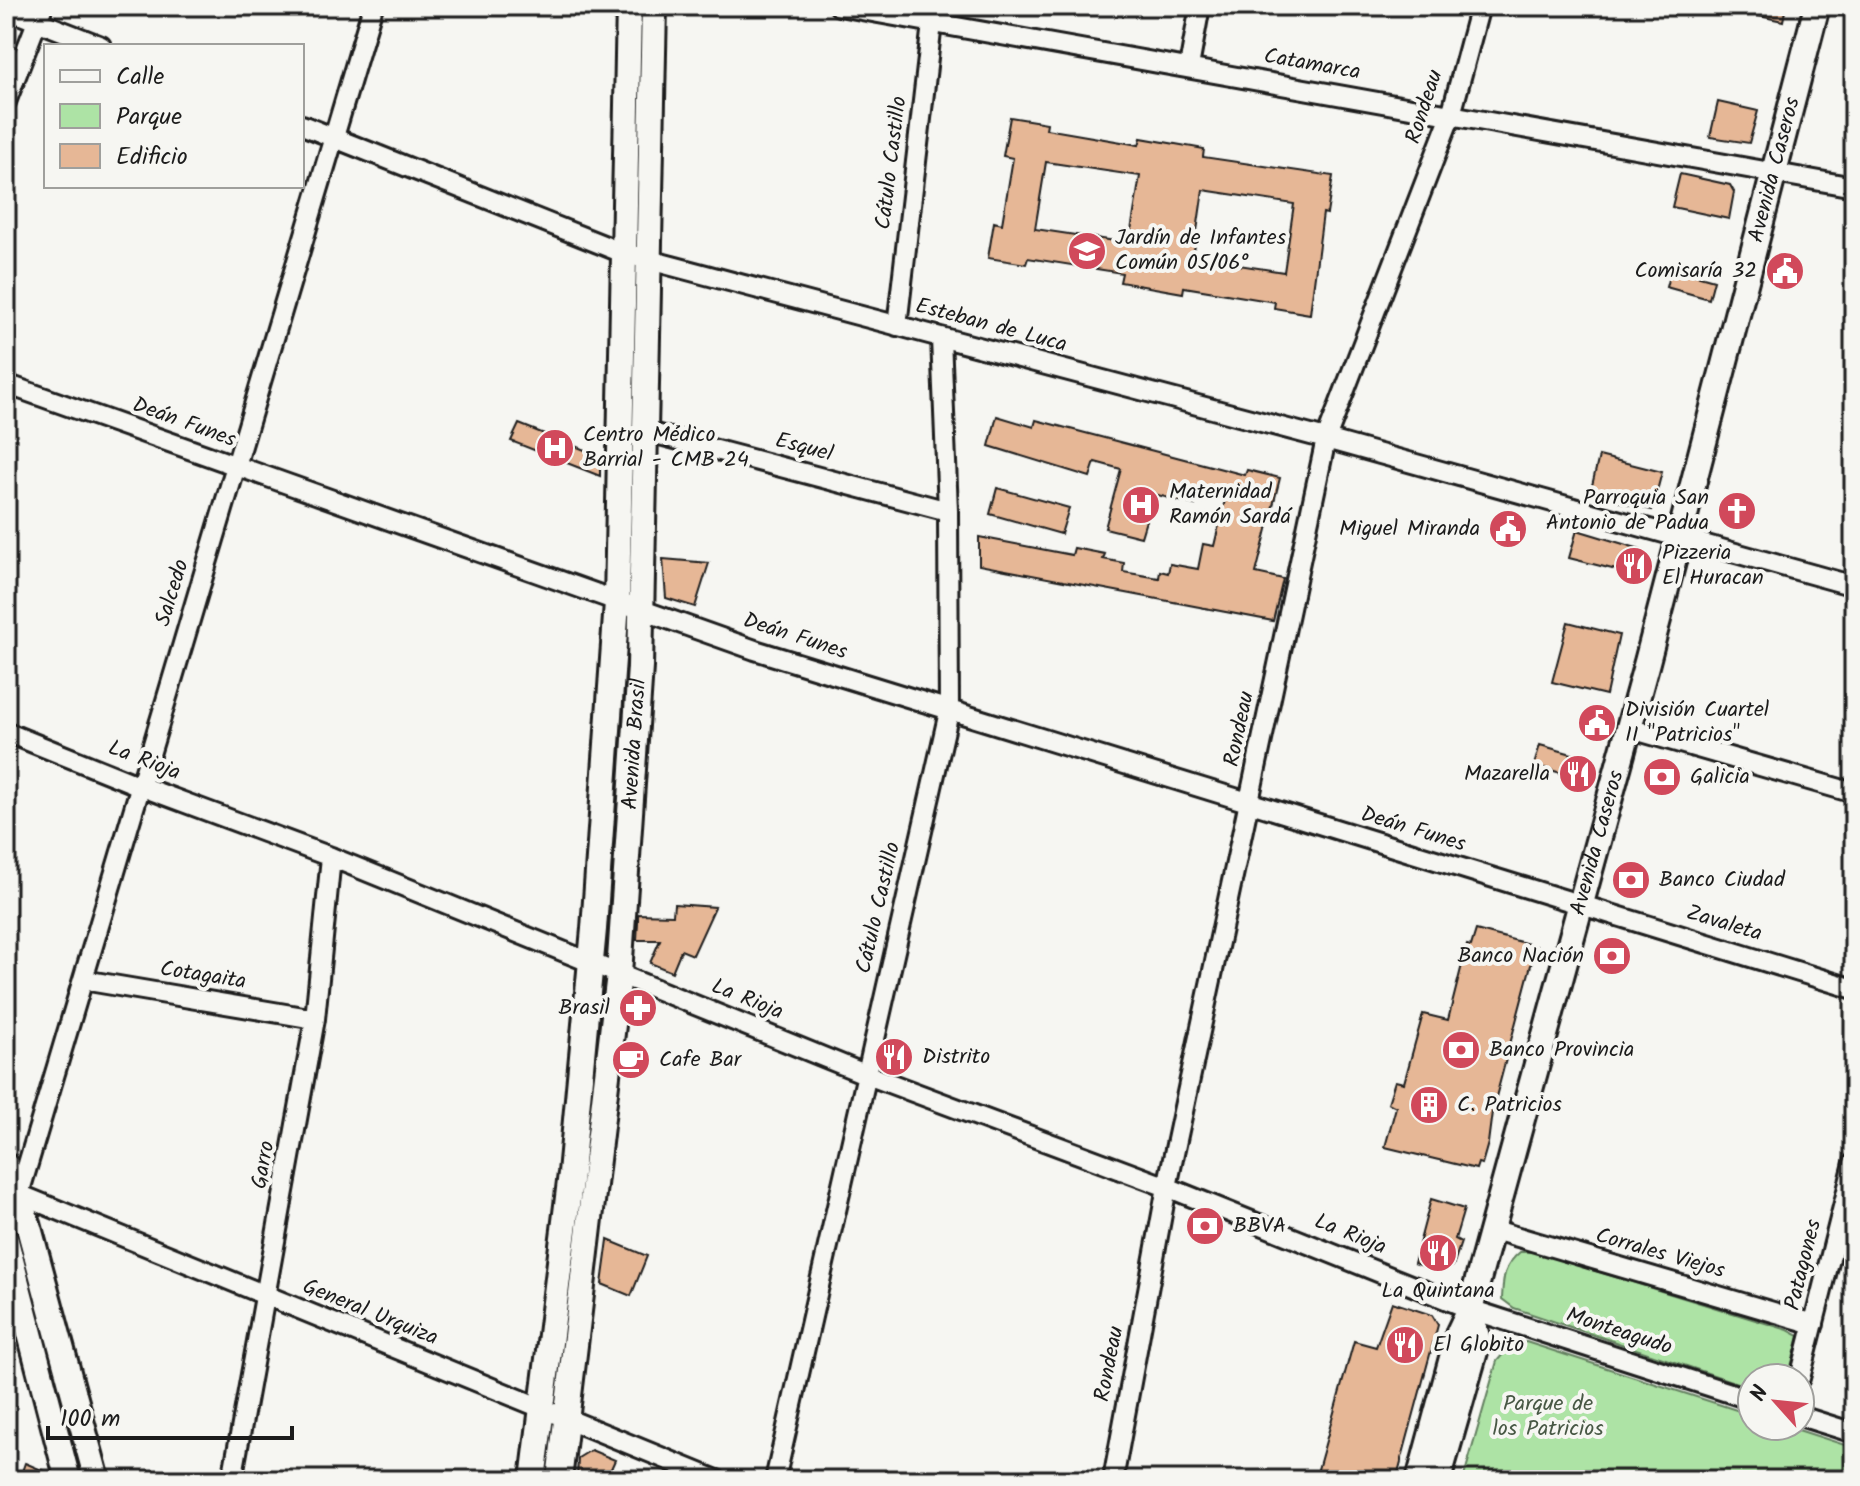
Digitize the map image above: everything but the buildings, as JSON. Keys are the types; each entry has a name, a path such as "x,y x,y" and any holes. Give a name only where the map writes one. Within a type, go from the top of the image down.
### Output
{"main road":[{"name":"Avenida Brasil","path":"533,1480 571,1173 591,962 617,602 629,6"},
{"name":"Avenida Brasil","path":"559,1480 569,1419 619,974 643,612 654,6"},
{"name":"Avenida Caseros","path":"1419,1480 1459,1332 1470,1309 1680,536 1817,6"},
{"path":"6,1166 97,1480"},
{"path":"7,1257 68,1480"},
{"name":"Avenida Caseros","path":"1438,1480 1478,1341 1470,1309"}],"street":[{"name":"Salcedo","path":"12,1191 83,980 373,6"},
{"name":"Catamarca","path":"839,6 933,15 1189,67 1854,187"},
{"path":"1189,67 1200,6"},
{"name":"Rondeau","path":"1113,1480 1167,1187 1326,439 1451,115 1480,6"},
{"path":"6,9 40,14 97,44"},
{"path":"6,102 40,14"},
{"name":"Cátulo Castillo","path":"897,326 933,15"},
{"name":"Esteban de Luca","path":"304,126 623,253 1326,439 1854,586"},
{"name":"Cátulo Castillo","path":"775,1480 949,712 948,511 941,338"},
{"name":"Deán Funes","path":"6,384 643,612 949,712 1579,904"},
{"name":"Esquel","path":"648,432 948,511"},
{"path":"1628,728 1854,793"},
{"name":"La Rioja","path":"6,732 331,857 865,1074 1167,1187 1470,1309"},
{"name":"Garro","path":"232,1480 315,1019 331,857"},
{"name":"Zavaleta","path":"1579,904 1854,989"},
{"name":"Cotagaita","path":"83,980 315,1019"},
{"name":"Patagones","path":"1804,1362 1854,1163"},
{"name":"General Urquiza","path":"12,1191 717,1480"},
{"name":"Corrales Viejos","path":"1491,1229 1814,1324"},
{"name":"Monteagudo","path":"1470,1309 1736,1395"},
{"path":"1816,1421 1854,1433"}],"green space":[{"path":"1520,1252 1534,1252 1788,1330 1799,1336 1792,1362 1736,1362 1736,1383 1514,1308 1502,1299 1505,1273"},
{"name":"Parque de los Patricios","path":"1526,1342 1736,1410 1736,1442 1816,1442 1816,1436 1854,1448 1854,1480 1463,1480 1497,1361 1510,1346"}],"place":[{"name":"Jardín de Infantes Común 05/06°","path":"1087,251"},
{"name":"Comisaría 32","path":"1785,271"},
{"name":"Centro Médico Barrial - CMB 24","path":"555,448"},
{"name":"Maternidad Ramón Sardá","path":"1141,505"},
{"name":"Parroquia San Antonio de Padua","path":"1737,511"},
{"name":"Miguel Miranda","path":"1508,529"},
{"name":"Pizzeria El Huracan","path":"1634,566"},
{"name":"División Cuartel II \"Patricios\"","path":"1597,723"},
{"name":"Mazarella","path":"1578,774"},
{"name":"Galicia","path":"1662,777"},
{"name":"Banco Ciudad","path":"1631,880"},
{"name":"Banco Nación","path":"1612,956"},
{"name":"Brasil","path":"638,1008"},
{"name":"Banco Provincia","path":"1461,1050"},
{"name":"Distrito","path":"894,1057"},
{"name":"Cafe Bar","path":"631,1060"},
{"name":"C. Patricios","path":"1429,1105"},
{"name":"BBVA","path":"1205,1226"},
{"name":"La Quintana","path":"1438,1253"},
{"name":"El Globito","path":"1405,1345"}]}
